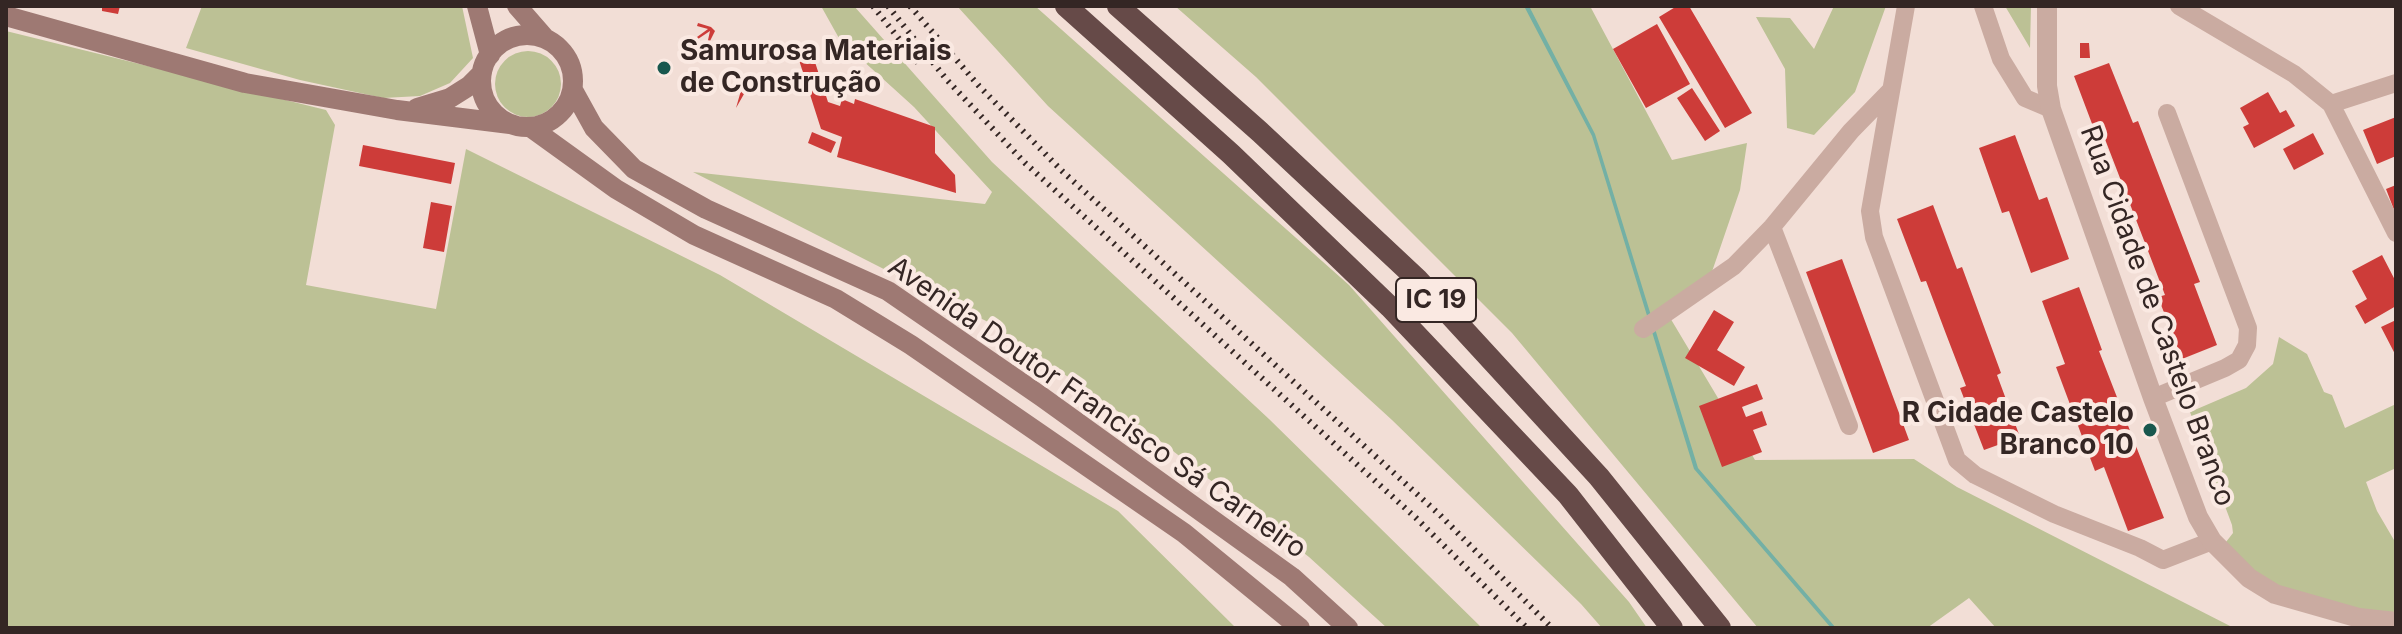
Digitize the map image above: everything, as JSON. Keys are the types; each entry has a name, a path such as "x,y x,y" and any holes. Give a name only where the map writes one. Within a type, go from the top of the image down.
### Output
{"highway":[{"name":"IC 19","path":"1066,6 1231,154 1390,307 1568,495 1672,628"},
{"name":"IC 19","path":"1118,6 1260,132 1417,279 1599,477 1720,628"}],"main road":[{"path":"477,6 486,64 482,88 487,103 496,116 520,126"},
{"path":"6,16 245,83 397,110 520,126 545,124 558,116 568,104 573,90 573,74 568,59 517,6"},
{"path":"397,110 424,108 450,98 469,86 501,44 515,37 530,35 545,38"},
{"name":"Avenida Doutor Francisco Sá Carneiro","path":"573,90 594,128 634,169 706,209 888,291 1042,397 1292,577 1348,628"},
{"name":"Avenida Doutor Francisco Sá Carneiro","path":"520,126 616,189 694,235 836,299 911,345 1184,533 1300,628"}],"street":[{"path":"1906,6 1870,211 1874,237 1957,460 1975,475 2040,508 2163,560 2212,541"},
{"name":"Rua Cidade de Castelo Branco","path":"1983,6 2001,59 2025,98 2051,109"},
{"name":"Rua Cidade de Castelo Branco","path":"2047,6 2047,86 2051,109 2198,517 2212,541 2249,578 2275,594 2359,618 2396,622"},
{"path":"2179,6 2294,74 2331,104 2396,233"},
{"path":"2331,104 2396,83"},
{"path":"1643,329 1734,266 1772,227 1851,131 1890,91"},
{"path":"2153,398 2239,360 2247,345 2248,328 2167,113"},
{"path":"1772,227 1849,426"}],"green space":[{"path":"202,6 462,6 473,58 450,83 420,96 383,98 300,80 186,48"},
{"path":"821,6 854,6 992,162 1269,419 1482,628 1387,628 1309,557 1155,437 990,323 693,172 985,204 992,192 914,107 840,40"},
{"path":"957,6 1035,6 1349,285 1629,602 1647,628 1602,628 1392,420 1048,106"},
{"path":"1175,6 1590,6 1672,160 1747,143 1740,190 1705,292 1669,316 1755,460 1914,459 1957,487 2234,628 1996,628 1969,598 1927,628 1758,628 1512,333 1256,77"},
{"path":"1834,6 1886,6 1855,92 1814,135 1787,128 1785,69 1756,17 1790,18 1814,49"},
{"path":"2005,6 2031,6 2030,48"},
{"path":"6,31 326,110 335,125 306,285 436,309 466,149 720,275 1118,511 1236,628 6,628"},
{"path":"534,51 552,60 559,71 559,97 552,108 541,115 522,117 509,112 500,103 495,78 500,65 509,56"},
{"path":"2279,337 2307,354 2324,392 2332,395 2345,428 2396,404 2396,468 2366,482 2377,511 2394,540 2396,619 2281,589 2256,572 2226,542 2233,533 2232,525 2190,412 2246,388 2273,364"}],"water":[{"path":"1524,6 1529,6 1595,134 1698,468 1836,628 1831,628 1694,469 1592,136"}],"building":[{"path":"102,6 120,6 118,14 102,11"},
{"path":"1677,6 1689,6 1752,113 1725,128 1659,17"},
{"path":"698,23 715,31 706,49 710,31 698,39 708,29 697,26"},
{"path":"1657,24 1690,84 1646,108 1613,49"},
{"path":"2080,43 2089,43 2090,58 2080,58"},
{"path":"813,56 828,102 840,106 842,99 854,104 855,99 935,127 935,153 955,175 956,193 837,157 842,137 821,129 799,60"},
{"path":"2109,63 2133,123 2138,121 2200,282 2194,284 2217,345 2182,359 2158,297 2165,295 2103,134 2097,137 2074,76"},
{"path":"748,81 755,93 748,87 736,108 742,87 730,88"},
{"path":"1692,88 1720,131 1705,141 1677,98"},
{"path":"2268,92 2280,113 2286,110 2295,126 2254,148 2243,127 2249,124 2240,108"},
{"path":"2396,117 2396,156 2377,164 2363,130"},
{"path":"812,132 836,142 831,153 808,143"},
{"path":"2313,133 2324,154 2294,170 2283,149"},
{"path":"2015,135 2039,200 2047,197 2069,259 2031,273 2009,211 2002,213 1979,148"},
{"path":"363,145 455,163 451,184 359,166"},
{"path":"2396,185 2396,215 2386,189"},
{"path":"431,202 452,206 444,252 423,248"},
{"path":"1933,205 1957,269 1962,267 2001,373 1997,375 2020,437 1984,450 1960,388 1966,386 1926,281 1921,282 1897,219"},
{"path":"2382,255 2396,282 2396,306 2365,324 2355,306 2367,299 2352,271"},
{"path":"1842,259 1909,440 1873,453 1806,272"},
{"path":"2079,287 2102,350 2099,351 2164,518 2128,531 2104,467 2095,471 2056,367 2065,364 2042,301"},
{"path":"1714,310 1734,322 1717,350 1745,367 1734,386 1685,358"},
{"path":"2396,320 2396,356 2381,327"},
{"path":"1757,384 1763,399 1742,407 1746,417 1762,411 1767,425 1753,430 1762,452 1722,467 1699,406"}],"railway":[{"path":"873,6 918,63"},
{"path":"888,6 947,80 1025,163 1416,518 1527,628"},
{"path":"910,6 979,86 1062,171 1440,515 1552,628"}],"place":[{"name":"Samurosa Materiais de Construção","path":"664,68"},
{"name":"R Cidade Castelo Branco 10","path":"2150,430"}]}
